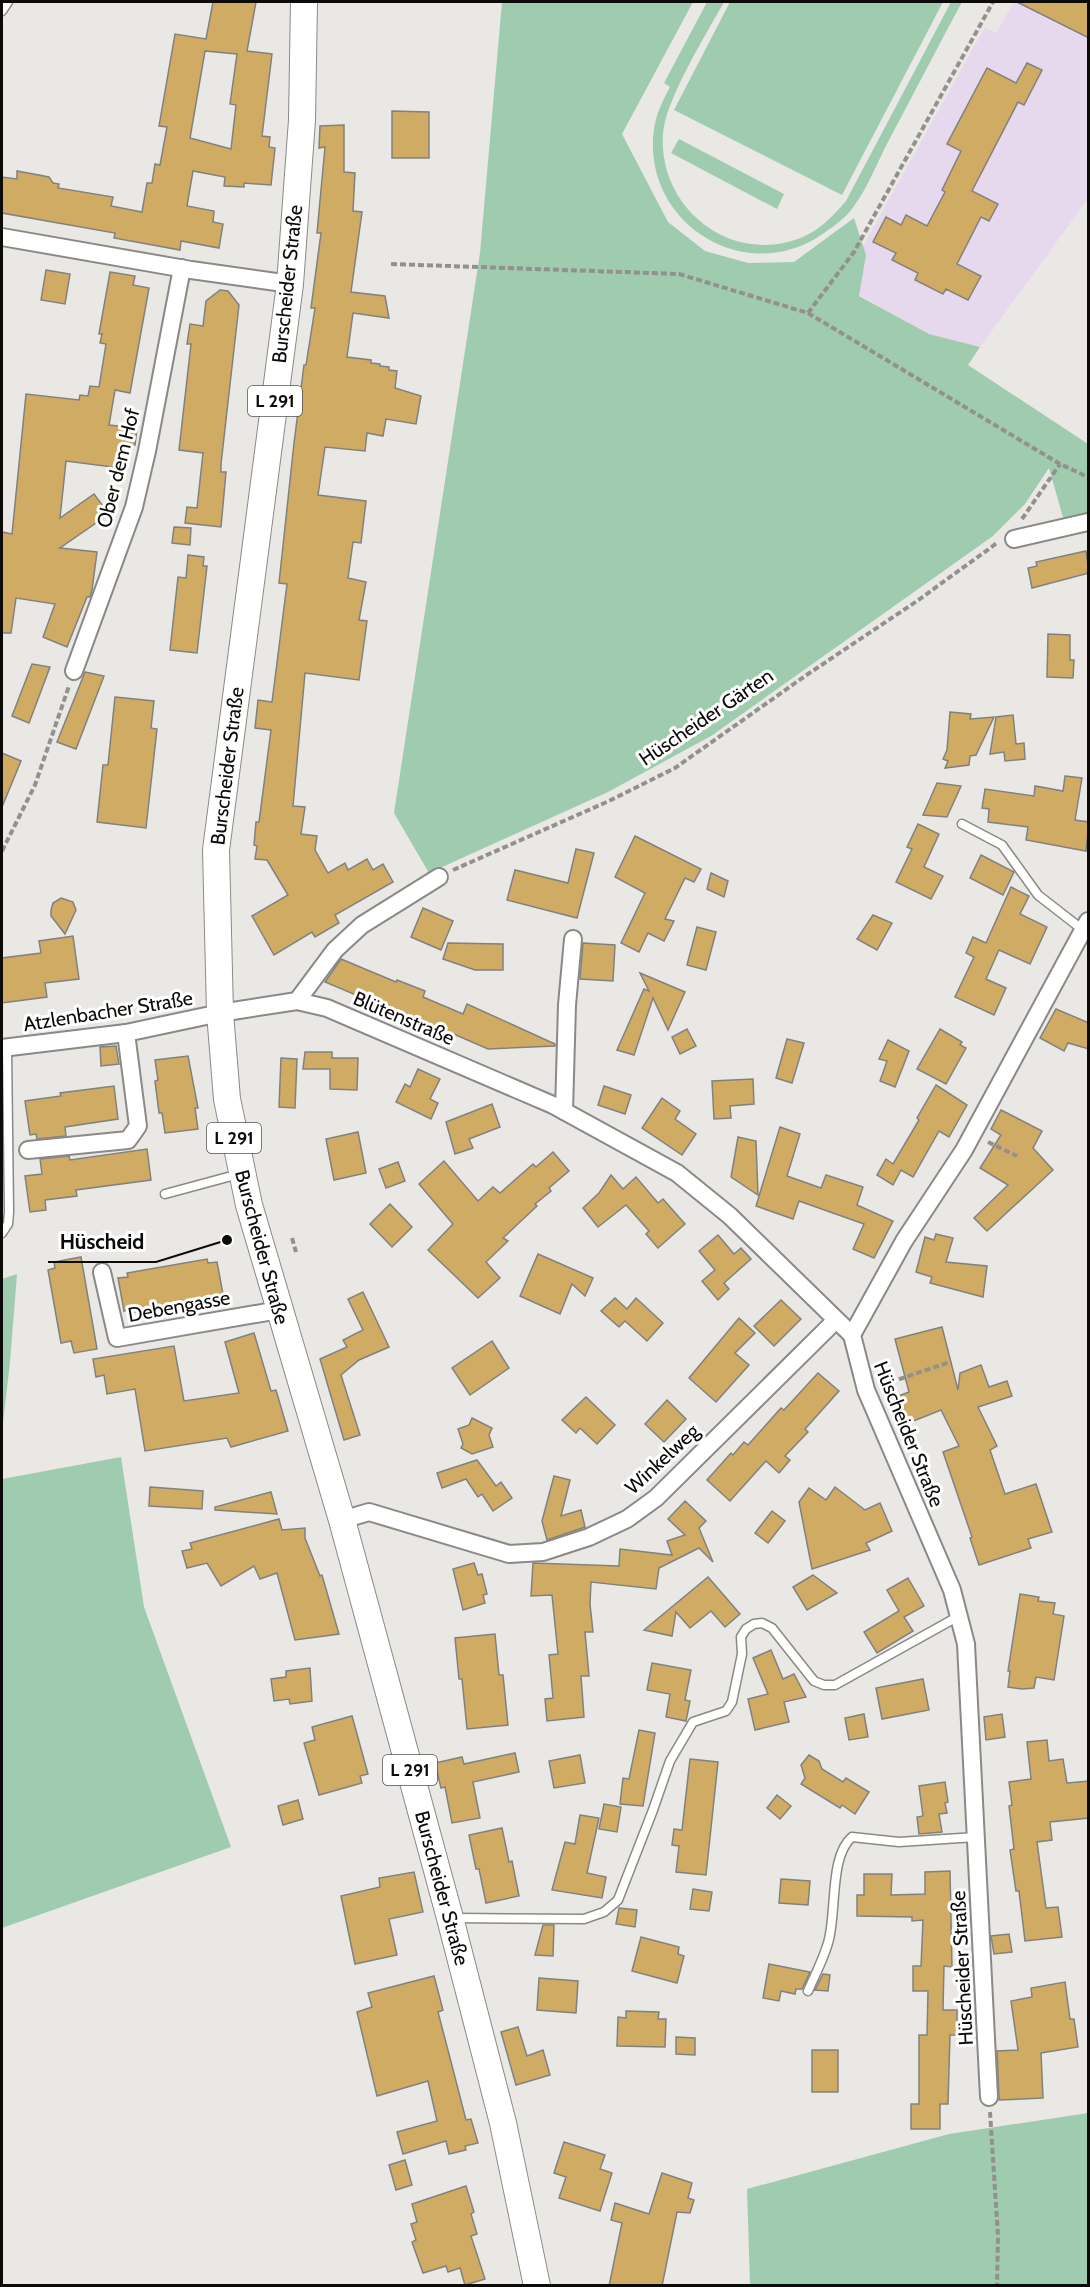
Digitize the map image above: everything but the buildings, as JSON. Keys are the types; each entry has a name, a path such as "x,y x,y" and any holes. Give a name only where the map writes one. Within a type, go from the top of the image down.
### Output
{"main road":[{"name":"Burscheider Straße","path":"304,2 302,120 290,284 216,850 220,1013 227,1099 242,1173 279,1310 342,1520 450,1918 503,2123 537,2286"}],"street":[{"path":"2,237 290,284"},
{"name":"Ober dem Hof","path":"74,671 134,507 182,268"},
{"path":"1014,539 1089,522"},
{"path":"297,1001 335,950 362,925 439,877"},
{"path":"852,1335 904,1241 972,1135 1086,926"},
{"path":"564,1111 567,1005 573,939"},
{"name":"Blütenstraße","path":"220,1013 297,1001 327,1008 564,1111 677,1173 730,1216 852,1335"},
{"name":"Atzlenbacher Straße","path":"4,1048 126,1033 220,1013"},
{"path":"28,1150 128,1140 138,1126 126,1033"},
{"name":"Debengasse","path":"102,1272 117,1338 279,1310"},
{"name":"Winkelweg","path":"342,1520 369,1512 509,1554 543,1552 589,1537 627,1519 656,1498 836,1320"},
{"name":"Hüscheider Straße","path":"852,1335 866,1390 952,1590 966,1644 989,2097"}],"lane":[{"path":"2,11 8,2"},
{"path":"962,824 1002,845 1038,895 1086,926"},
{"path":"2,1233 8,1224 9,1212 4,1048"},
{"path":"165,1194 242,1173"},
{"path":"450,1918 584,1919 604,1912 618,1900 670,1761 693,1722 726,1711 732,1701 742,1654 741,1637 746,1629 754,1624 762,1623 772,1628 814,1681 824,1685 835,1685 959,1616"},
{"path":"808,1991 829,1942 838,1864 843,1844 852,1837 899,1842 977,1837"}],"path":[{"path":"808,313 854,252 993,2"},
{"path":"391,264 679,274 808,313 1060,464 1089,477"},
{"path":"1014,539 1015,528 1060,464"},
{"name":"Hüscheider Gärten","path":"439,877 609,801 675,768 998,543 1014,539"},
{"path":"2,851 35,785 74,671"},
{"path":"972,1135 1017,1156"},
{"path":"292,1238 296,1252"},
{"path":"866,1390 950,1362"},
{"path":"989,2097 998,2236 997,2286"}],"shaded area":[{"path":"1014,2 1088,2 1088,199 980,347 929,334 859,295 866,255 863,246 985,27 996,33"}],"green space":[{"path":"502,2 693,2 622,134 668,222 705,251 748,263 794,262 854,218 866,255 859,296 929,334 980,347 968,365 1088,444 1088,516 1064,521 1049,468 1025,504 993,536 711,736 608,792 429,873 394,813 480,253"},
{"path":"707,2 724,2 671,103 663,134 665,162 673,186 687,208 706,225 728,238 752,244 778,244 811,233 846,201 951,2 962,2 859,199 848,214 836,224 824,233 794,248 763,254 733,249 705,237 682,218 664,193 654,163 654,129 662,102 670,87 664,83"},
{"path":"730,2 943,2 842,195 674,110"},
{"path":"679,139 784,194 777,209 671,153"},
{"path":"17,1274 10,1362 2,1432 2,1279"},
{"path":"121,1457 144,1607 231,1847 2,1928 2,1479"},
{"path":"1088,2113 1088,2285 750,2285 747,2189 949,2134"}],"place":[{"name":"Hüscheid","path":"227,1240"}]}
